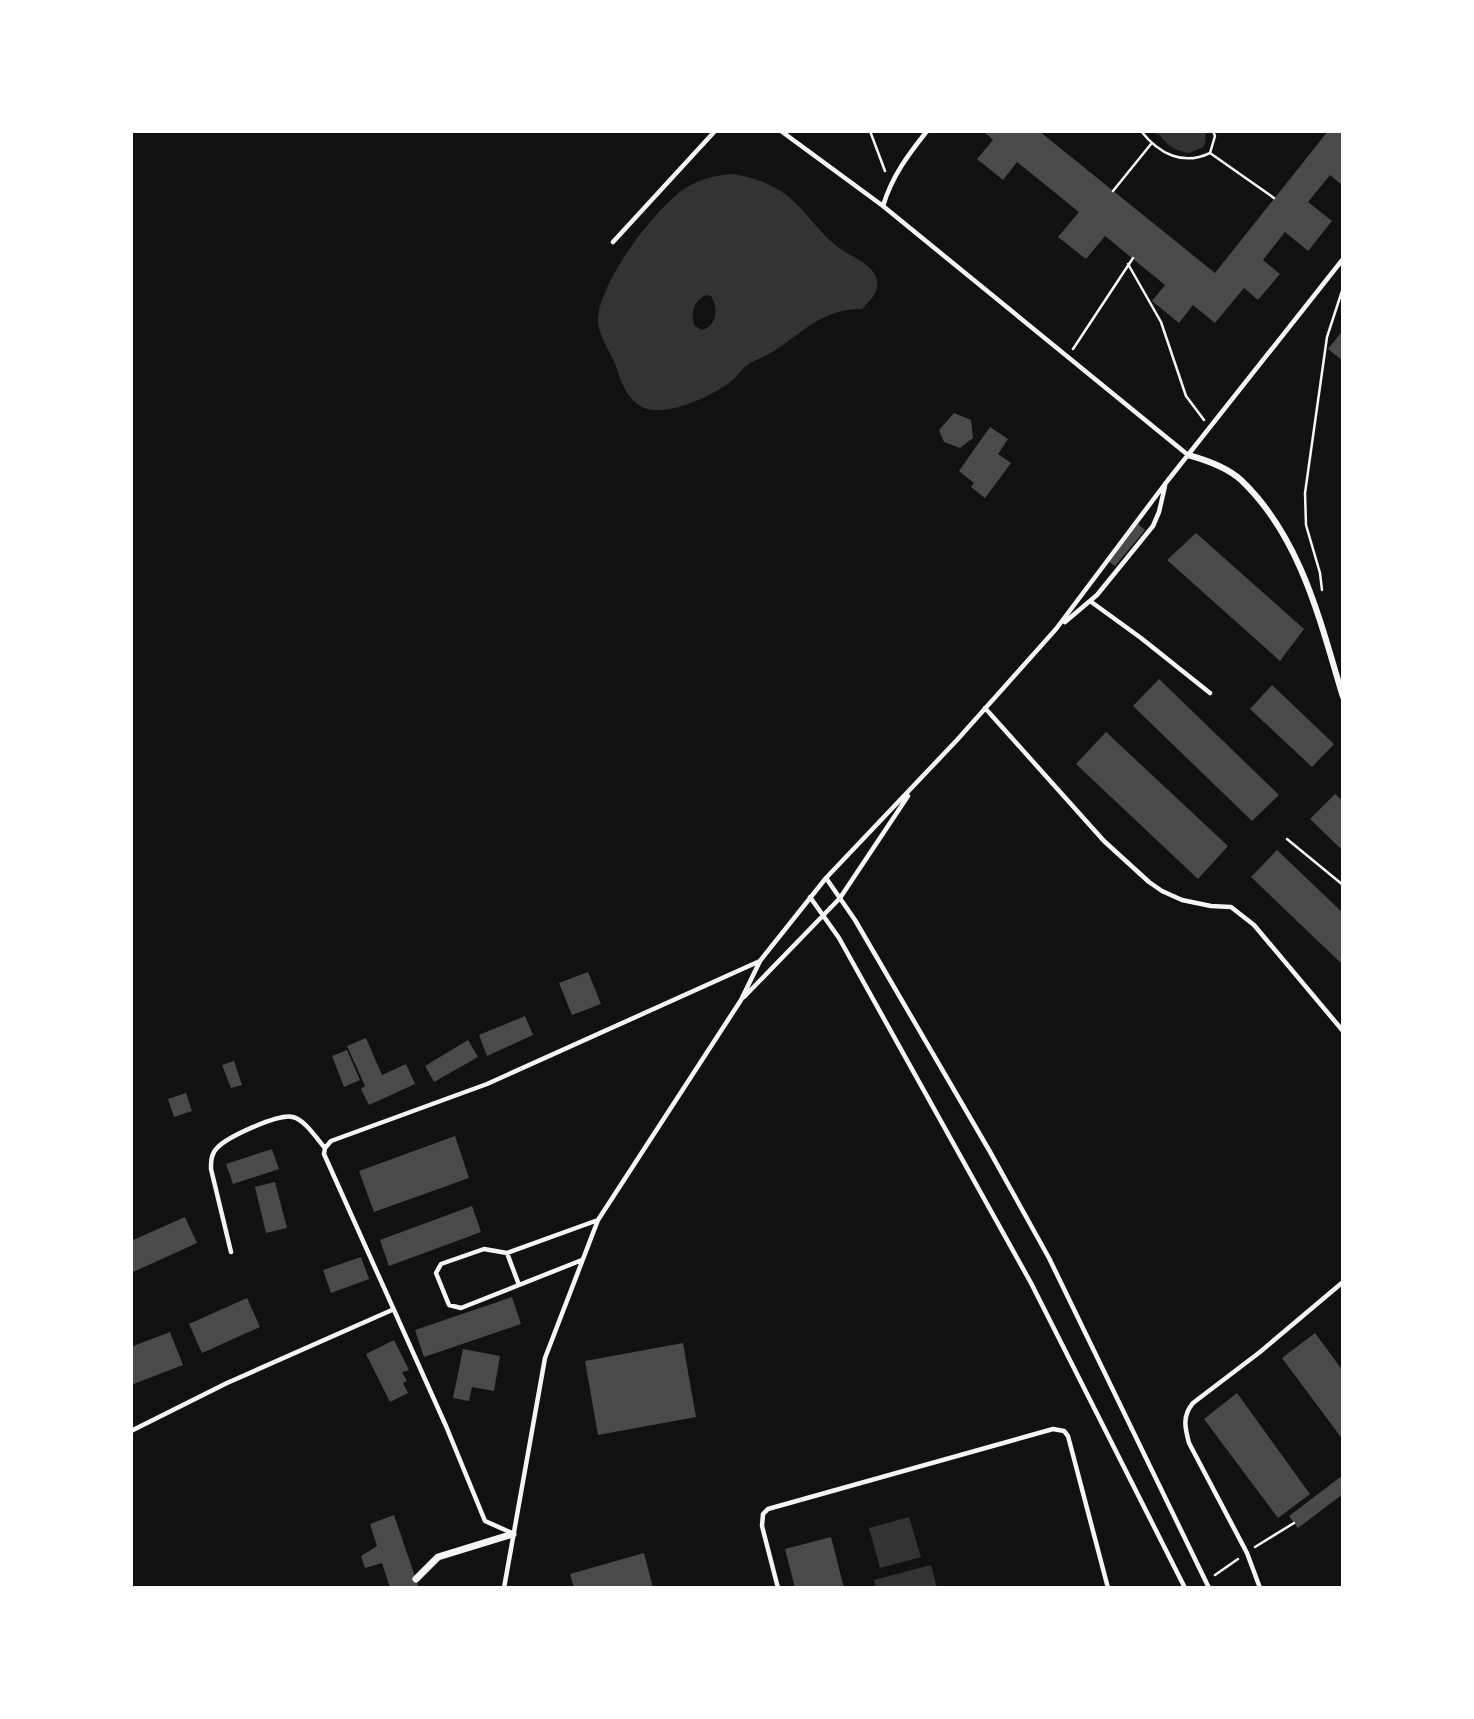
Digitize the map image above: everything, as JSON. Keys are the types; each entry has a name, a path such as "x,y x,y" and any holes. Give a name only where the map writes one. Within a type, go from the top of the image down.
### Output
{"street":[{"path":"1188,455 1221,467 1240,479 1277,526 1292,550 1315,603 1343,697"},
{"path":"416,1580 438,1557 513,1534"}],"lane":[{"path":"613,242 715,131"},
{"path":"781,131 883,206 1188,455"},
{"path":"883,206 890,183 899,167 927,131"},
{"path":"505,1588 545,1358 598,1220 741,1000 760,961 826,878 1056,629 1165,484 1343,258"},
{"path":"1056,629 1090,601 1114,576 1153,526 1165,484"},
{"path":"1090,601 1210,693"},
{"path":"985,708 1104,841 1132,868 1162,891 1182,900 1231,907 1241,913 1343,1031"},
{"path":"741,1000 840,898 915,784"},
{"path":"826,878 855,920 1049,1258 1209,1588"},
{"path":"810,897 839,938 1031,1283 1185,1588"},
{"path":"513,1534 485,1521 446,1426 324,1154 325,1148 331,1141 487,1084 760,961"},
{"path":"231,1252 211,1169 212,1156 217,1148 226,1141 281,1116 297,1118 325,1148"},
{"path":"583,1260 461,1308 449,1306 436,1273 441,1264 479,1250 490,1249 507,1253 598,1220"},
{"path":"507,1253 519,1285"},
{"path":"1260,1588 1247,1553 1189,1443 1185,1426 1186,1413 1193,1403 1261,1352 1343,1282"},
{"path":"131,1431 227,1382 392,1310"},
{"path":"778,1588 761,1519 768,1509 1053,1429 1065,1431 1068,1436 1108,1588"}],"path":[{"path":"870,131 890,183"},
{"path":"1141,131 1151,144 1180,159 1196,159 1210,153"},
{"path":"1210,153 1215,136 1213,131"},
{"path":"1113,191 1151,144"},
{"path":"1210,153 1274,198"},
{"path":"1068,356 1133,258"},
{"path":"1128,264 1161,322 1186,396 1196,412 1210,426"},
{"path":"1315,603 1320,597 1322,587 1306,525 1305,493 1327,337 1343,288"},
{"path":"1287,839 1343,885"},
{"path":"1217,1573 1294,1522"}],"shaded area":[{"path":"1149,131 1206,131 1205,143 1203,147 1190,153 1173,148 1160,135"},
{"path":"734,174 763,182 789,197 831,241 870,268 876,277 876,291 862,309 834,313 812,324 769,354 748,364 728,384 708,396 673,408 646,408 634,401 622,383 599,326 601,304 630,248 672,199 684,189 708,178","holes":["706,295 711,296 715,316 710,325 701,330 694,325 694,308"]},
{"path":"909,1517 921,1557 880,1568 869,1528"},
{"path":"931,1565 937,1588 876,1588 874,1580"}],"building":[{"path":"983,131 1039,131 1215,273 1328,131 1343,131 1343,186 1330,175 1308,202 1332,221 1308,251 1285,232 1263,260 1280,274 1258,300 1244,288 1215,323 1193,305 1179,323 1152,301 1165,285 1105,236 1086,259 1058,237 1079,212 1017,162 1003,180 977,159 993,140"},
{"path":"1343,330 1343,361 1328,349"},
{"path":"954,413 971,420 973,438 960,448 944,442 939,430"},
{"path":"990,427 1008,439 998,454 1011,463 985,498 971,487 974,483 959,471"},
{"path":"1138,524 1145,530 1115,566 1109,562"},
{"path":"1196,533 1304,629 1280,661 1167,560"},
{"path":"1159,679 1279,795 1252,821 1133,706"},
{"path":"1272,685 1334,744 1312,767 1250,709"},
{"path":"1106,732 1228,846 1198,879 1076,764"},
{"path":"1335,794 1343,801 1343,851 1310,819"},
{"path":"1277,850 1343,913 1343,965 1251,877"},
{"path":"588,972 601,1004 572,1015 559,983"},
{"path":"525,1016 533,1035 487,1056 479,1035"},
{"path":"366,1038 382,1075 406,1064 415,1084 369,1105 361,1089 365,1086 347,1046"},
{"path":"468,1040 478,1057 434,1082 425,1066"},
{"path":"347,1050 360,1080 344,1087 332,1056"},
{"path":"234,1061 242,1085 231,1088 222,1065"},
{"path":"186,1093 192,1111 174,1117 168,1099"},
{"path":"455,1136 469,1178 374,1212 359,1171"},
{"path":"272,1149 279,1169 233,1184 226,1164"},
{"path":"275,1182 287,1228 266,1233 255,1187"},
{"path":"472,1206 481,1232 389,1266 380,1240"},
{"path":"185,1217 197,1243 131,1273 131,1241"},
{"path":"361,1257 369,1279 331,1293 323,1270"},
{"path":"512,1297 521,1324 424,1357 415,1330"},
{"path":"247,1298 260,1327 202,1353 189,1324"},
{"path":"170,1332 183,1365 131,1385 131,1347"},
{"path":"1315,1333 1343,1371 1343,1440 1282,1358"},
{"path":"394,1340 409,1370 402,1372 407,1381 403,1383 408,1393 390,1402 366,1354"},
{"path":"683,1343 696,1417 598,1435 585,1361"},
{"path":"463,1349 500,1356 494,1391 472,1387 469,1401 453,1398"},
{"path":"1237,1393 1310,1494 1278,1518 1204,1419"},
{"path":"1343,1475 1343,1494 1298,1528 1289,1516"},
{"path":"394,1515 419,1588 390,1588 382,1563 365,1568 361,1556 377,1546 370,1524"},
{"path":"831,1537 844,1588 795,1588 785,1549"},
{"path":"644,1553 653,1588 574,1588 570,1574"}]}
